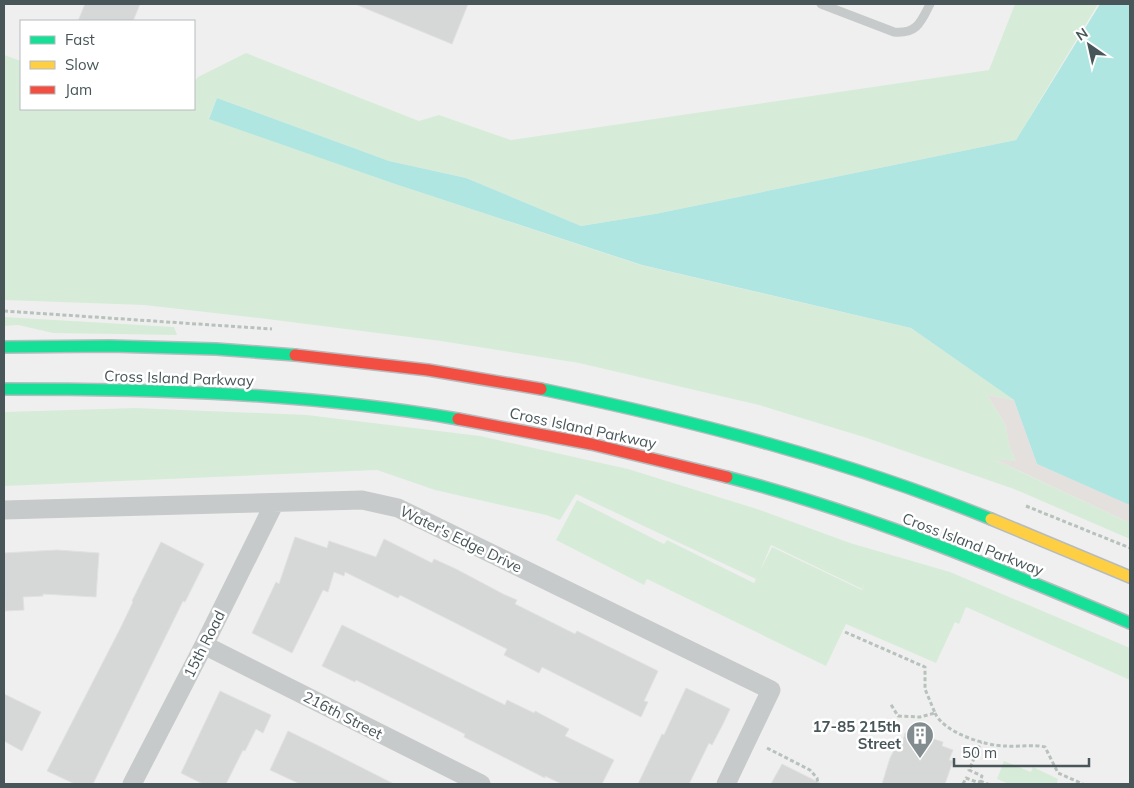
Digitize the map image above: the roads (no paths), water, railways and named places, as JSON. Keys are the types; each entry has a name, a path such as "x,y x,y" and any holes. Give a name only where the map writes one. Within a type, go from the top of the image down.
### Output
{"highway":[{"name":"Cross Island Parkway","path":"4,347 53,345 186,347 318,357 450,374 582,397 710,427 840,465 942,500 1130,577"},
{"name":"Cross Island Parkway","path":"4,389 175,391 306,399 446,417 626,451 722,475 818,503 930,542 1130,623"}],"street":[{"name":"Water's Edge Drive","path":"4,510 274,504 362,500 398,508 771,690 726,784"},
{"name":"15th Road","path":"132,784 274,504"},
{"name":"216th Street","path":"204,645 481,784"}],"lane":[{"path":"821,4 894,32 904,33 915,29 921,22 930,4"}],"water":[{"path":"1100,4 1130,4 1130,505 1037,464 1014,400 911,328 642,265 395,184 209,119 217,98 389,161 466,178 581,226 655,214 1016,140"}],"place":[{"name":"17-85 215th Street","path":"920,759"}]}
